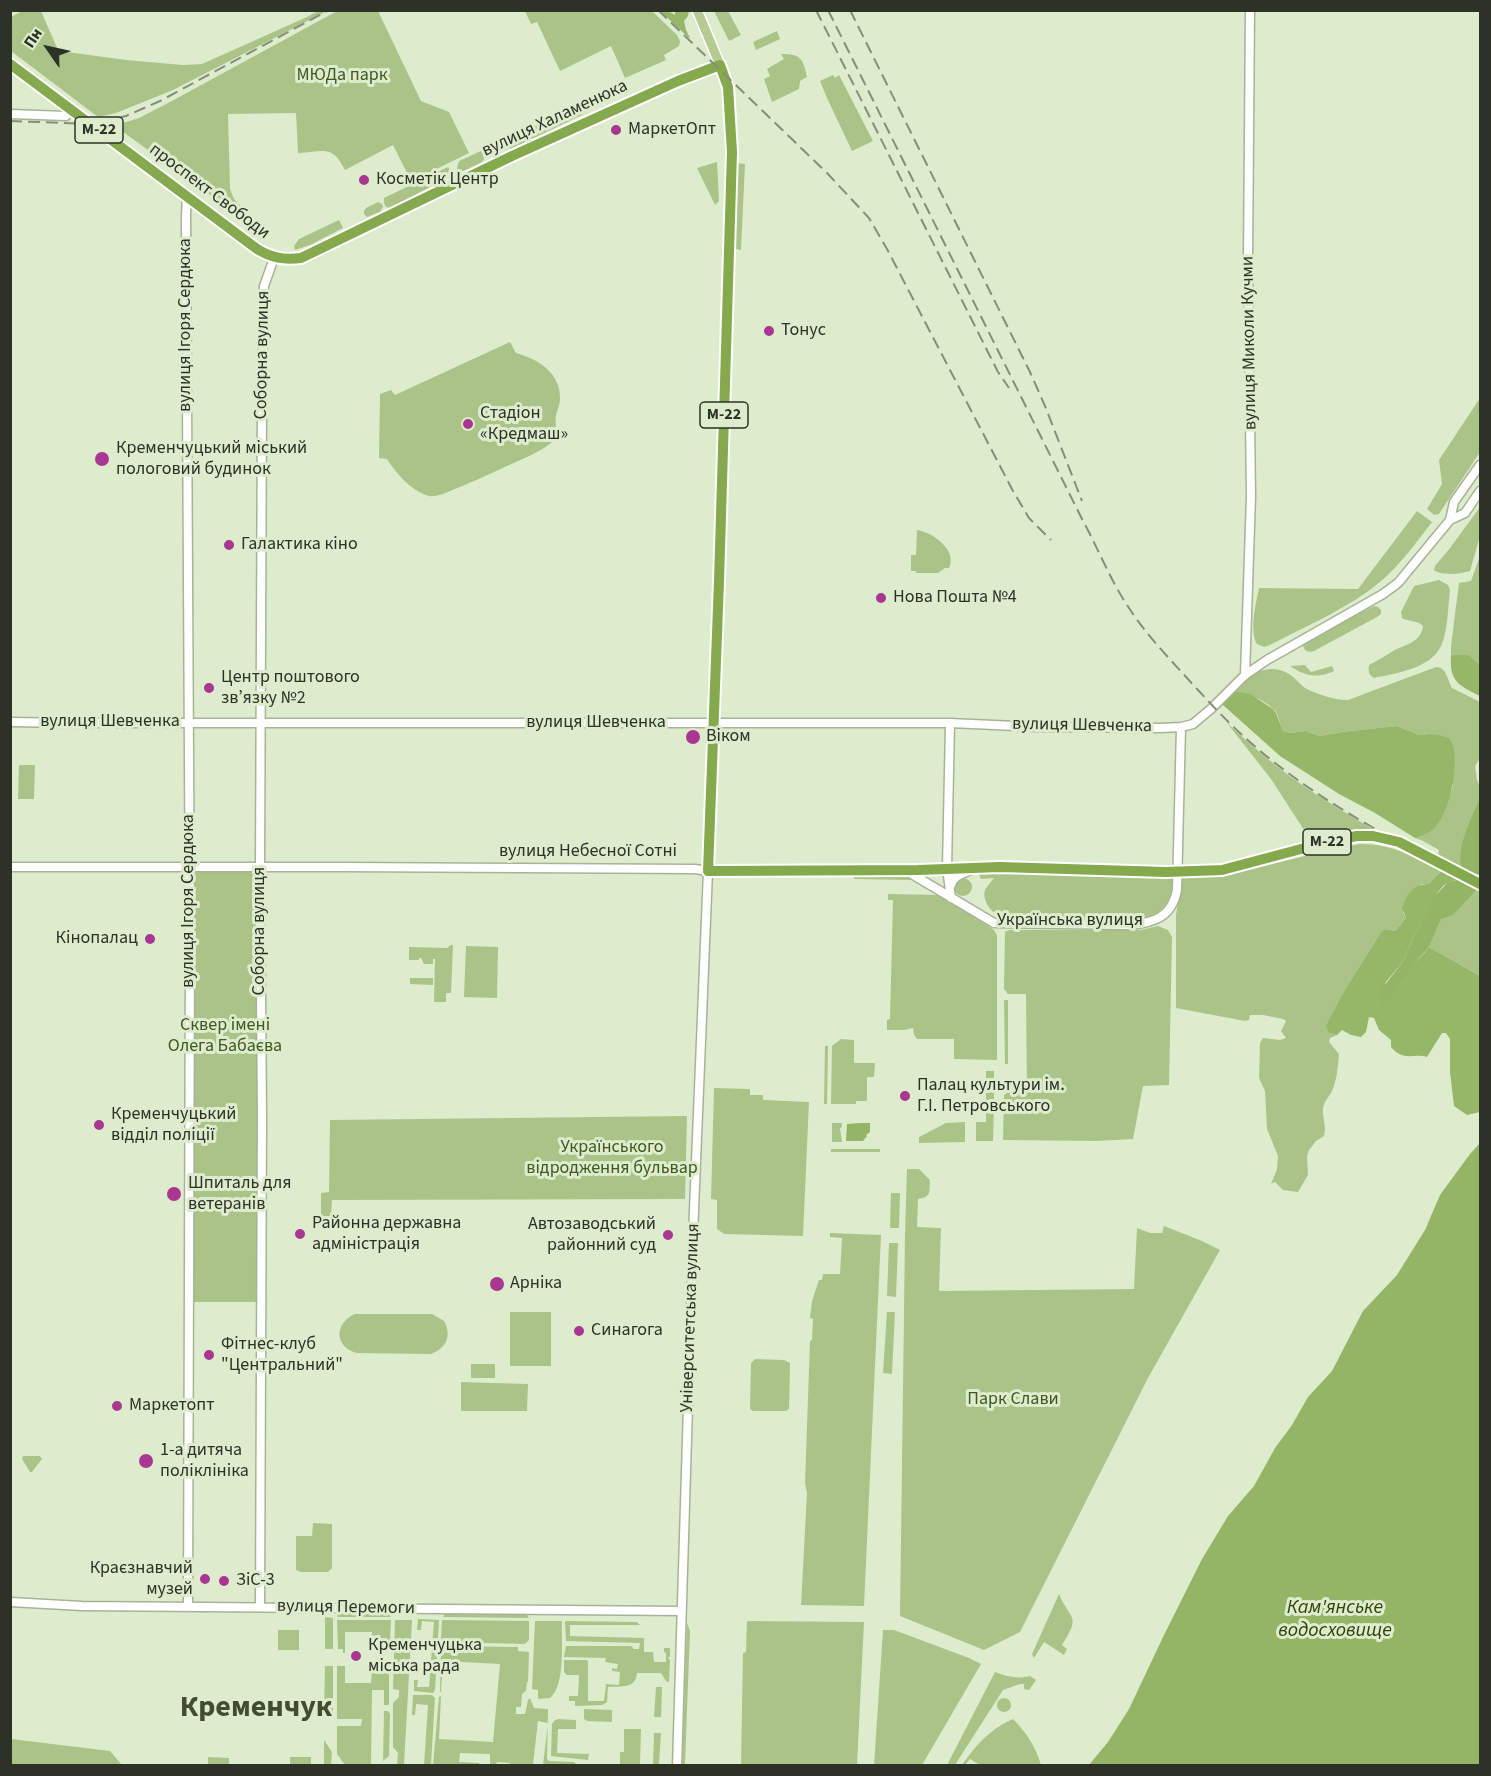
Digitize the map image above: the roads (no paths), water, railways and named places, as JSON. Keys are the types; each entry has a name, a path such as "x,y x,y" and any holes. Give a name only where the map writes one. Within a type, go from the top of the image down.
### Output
{"highway":[{"name":"проспект Свободи","path":"10,64 257,249 274,258"},
{"name":"вулиця Халаменюка","path":"274,258 286,260 301,258 512,156 678,81 720,65"},
{"name":"М-22","path":"708,871 732,152 728,87 720,65"},
{"name":"вулиця Небесної Сотні","path":"708,871 905,870 979,867 1166,872 1222,870 1335,840 1372,836 1399,843 1480,884"}],"main road":[{"path":"698,10 720,65"}],"street":[{"name":"вулиця Миколи Кучми","path":"1245,675 1251,496 1248,260 1250,10"},
{"path":"10,114 66,116 71,110"},
{"name":"вулиця Ігоря Сердюка","path":"187,196 188,1606"},
{"name":"Соборна вулиця","path":"260,1606 262,1117 260,867 264,286 274,258"},
{"path":"1450,520 1454,502 1480,465"},
{"path":"1180,727 1194,724 1245,675 1398,583 1450,520 1465,513 1480,491"},
{"name":"вулиця Шевченка","path":"10,722 950,723 1180,727"},
{"path":"950,723 947,868 951,898"},
{"name":"Українська вулиця","path":"905,870 991,921 1000,924 1129,925 1150,922 1162,916 1170,908 1177,890 1180,727"},
{"name":"вулиця Небесної Сотні","path":"10,867 581,868 708,871"},
{"path":"950,887 951,881 956,876 979,867"},
{"name":"Університетська вулиця","path":"676,1766 697,1126 708,871"},
{"name":"вулиця Перемоги","path":"10,1602 82,1606 681,1611"}],"water":[{"path":"1480,798 1480,875 1462,869 1460,861 1465,833"},
{"path":"1457,880 1476,890 1453,915 1441,919 1427,949 1381,1007 1379,1004 1381,990 1404,960 1435,896 1448,882"},
{"path":"870,1123 870,1132 863,1141 846,1141 847,1124"},
{"name":"Кам'янське водосховище","path":"1480,1143 1480,1765 1089,1765 1108,1742 1129,1709 1202,1559 1228,1516 1254,1486 1308,1397 1332,1371 1363,1311 1397,1275 1425,1230 1440,1195"}],"railway":[{"path":"10,121 90,124 126,116 160,101 329,10"},
{"path":"658,10 827,173 869,218 1013,491 1029,518 1051,540"},
{"path":"816,10 998,372 1009,388"},
{"path":"828,10 1110,575 1142,626 1218,712 1277,765 1361,821 1480,884"},
{"path":"850,10 1030,372 1082,501"}],"place":[{"name":"МаркетОпт","path":"616,130"},
{"name":"Косметік Центр","path":"364,180"},
{"name":"Тонус","path":"769,331"},
{"name":"Стадіон «Кредмаш»","path":"468,424"},
{"name":"Кременчуцький міський пологовий будинок","path":"102,459"},
{"name":"Галактика кіно","path":"229,545"},
{"name":"Нова Пошта №4","path":"881,598"},
{"name":"Центр поштового зв’язку №2","path":"209,688"},
{"name":"Віком","path":"693,737"},
{"name":"Кінопалац","path":"150,939"},
{"name":"Палац культури ім. Г.І. Петровського","path":"905,1096"},
{"name":"Кременчуцький відділ поліції","path":"99,1125"},
{"name":"Шпиталь для ветеранів","path":"174,1194"},
{"name":"Районна державна адміністрація","path":"300,1234"},
{"name":"Автозаводський районний суд","path":"668,1235"},
{"name":"Арніка","path":"497,1284"},
{"name":"Синагога","path":"579,1331"},
{"name":"Фітнес-клуб \"Центральний\"","path":"209,1355"},
{"name":"Маркетопт","path":"117,1406"},
{"name":"1-а дитяча поліклініка","path":"146,1461"},
{"name":"Краєзнавчий музей","path":"205,1579"},
{"name":"ЗіС-3","path":"224,1581"},
{"name":"Кременчуцька міська рада","path":"356,1656"}],"district":[{"name":"Кременчук","path":"256,1709"}],"park label":[{"name":"МЮДа парк","path":"342,76"},
{"name":"Сквер імені Олега Бабаєва","path":"225,1036"},
{"name":"Українського відродження бульвар","path":"612,1158"},
{"name":"Парк Слави","path":"1013,1400"}]}
